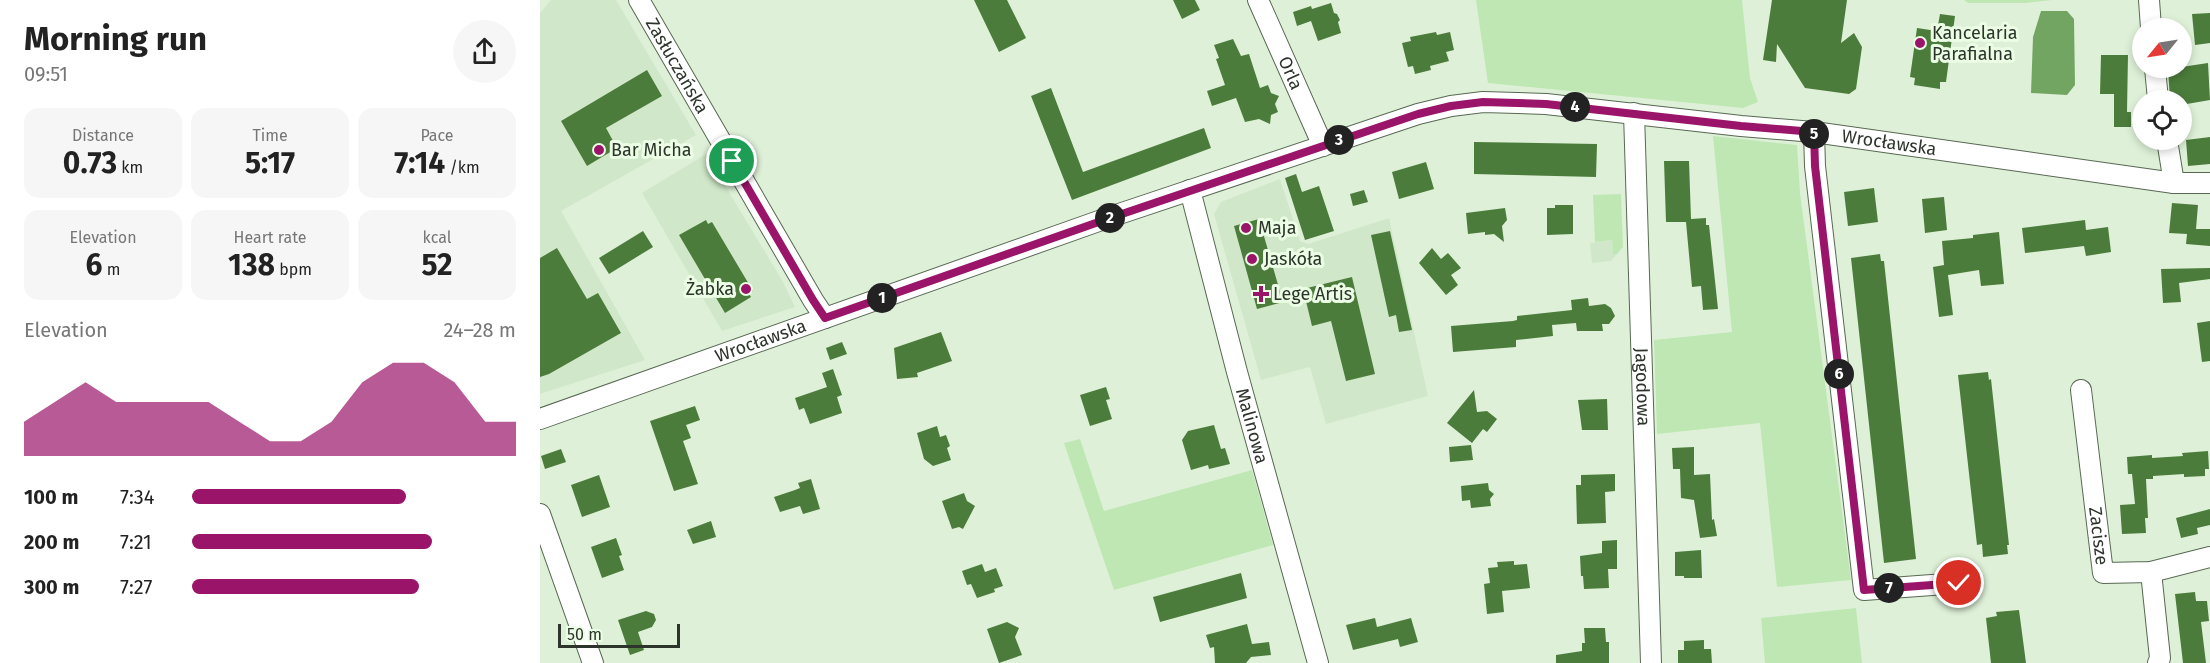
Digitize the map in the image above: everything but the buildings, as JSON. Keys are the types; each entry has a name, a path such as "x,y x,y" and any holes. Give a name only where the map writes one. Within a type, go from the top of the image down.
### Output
{"street":[{"name":"Zasłuczańska","path":"639,0 825,318"},
{"path":"2149,0 2150,18"},
{"name":"Orla","path":"1263,2 1323,146"},
{"name":"Wrocławska","path":"540,419 1190,190 1418,114 1451,106 1483,102 1546,104 1635,113 1814,132 2174,183 2210,183"},
{"name":"Jagodowa","path":"1635,113 1651,663"},
{"path":"1814,132 1815,166 1864,590 1959,583"},
{"path":"2169,150 2174,183"},
{"name":"Malinowa","path":"1190,190 1318,663"},
{"name":"Zacisze","path":"2081,390 2103,573 2151,572 2210,557"},
{"path":"540,514 593,663"},
{"path":"2151,572 2160,658 2158,663"}],"shaded area":[{"path":"551,0 616,0 696,135 561,211 645,360 540,394 540,13"},
{"path":"1476,0 1742,0 1750,78 1758,102 1743,108 1488,83"},
{"path":"1964,0 2052,0 2026,3 1968,3"},
{"path":"2041,11 2067,11 2074,19 2075,85 2067,95 2031,93 2033,37"},
{"path":"1713,136 1797,145 1800,193 1851,580 1777,587 1760,423 1657,434 1654,340 1732,332"},
{"path":"706,154 782,280 795,307 722,331 642,193"},
{"path":"1280,179 1300,241 1308,244 1389,218 1428,396 1326,424 1310,367 1261,380 1214,214 1221,202"},
{"path":"1621,194 1623,247 1617,254 1613,254 1612,240 1595,242 1593,195"},
{"path":"1612,240 1613,253 1617,254 1611,261 1592,263 1590,243"},
{"path":"1080,439 1104,511 1252,470 1273,545 1114,590 1064,443"},
{"path":"1856,608 1862,663 1765,663 1761,618"}],"place":[{"name":"Kancelaria Parafialna","path":"1920,43"},
{"name":"Bar Micha","path":"599,150"},
{"name":"Maja","path":"1246,228"},
{"name":"Jaskóła","path":"1252,259"},
{"name":"Żabka","path":"746,289"},
{"name":"Lege Artis","path":"1261,294"}],"route":[{"path":"732,161 825,318 1190,190 1418,114 1451,106 1483,102 1546,104 1814,132 1815,166 1864,590 1959,583"}]}
